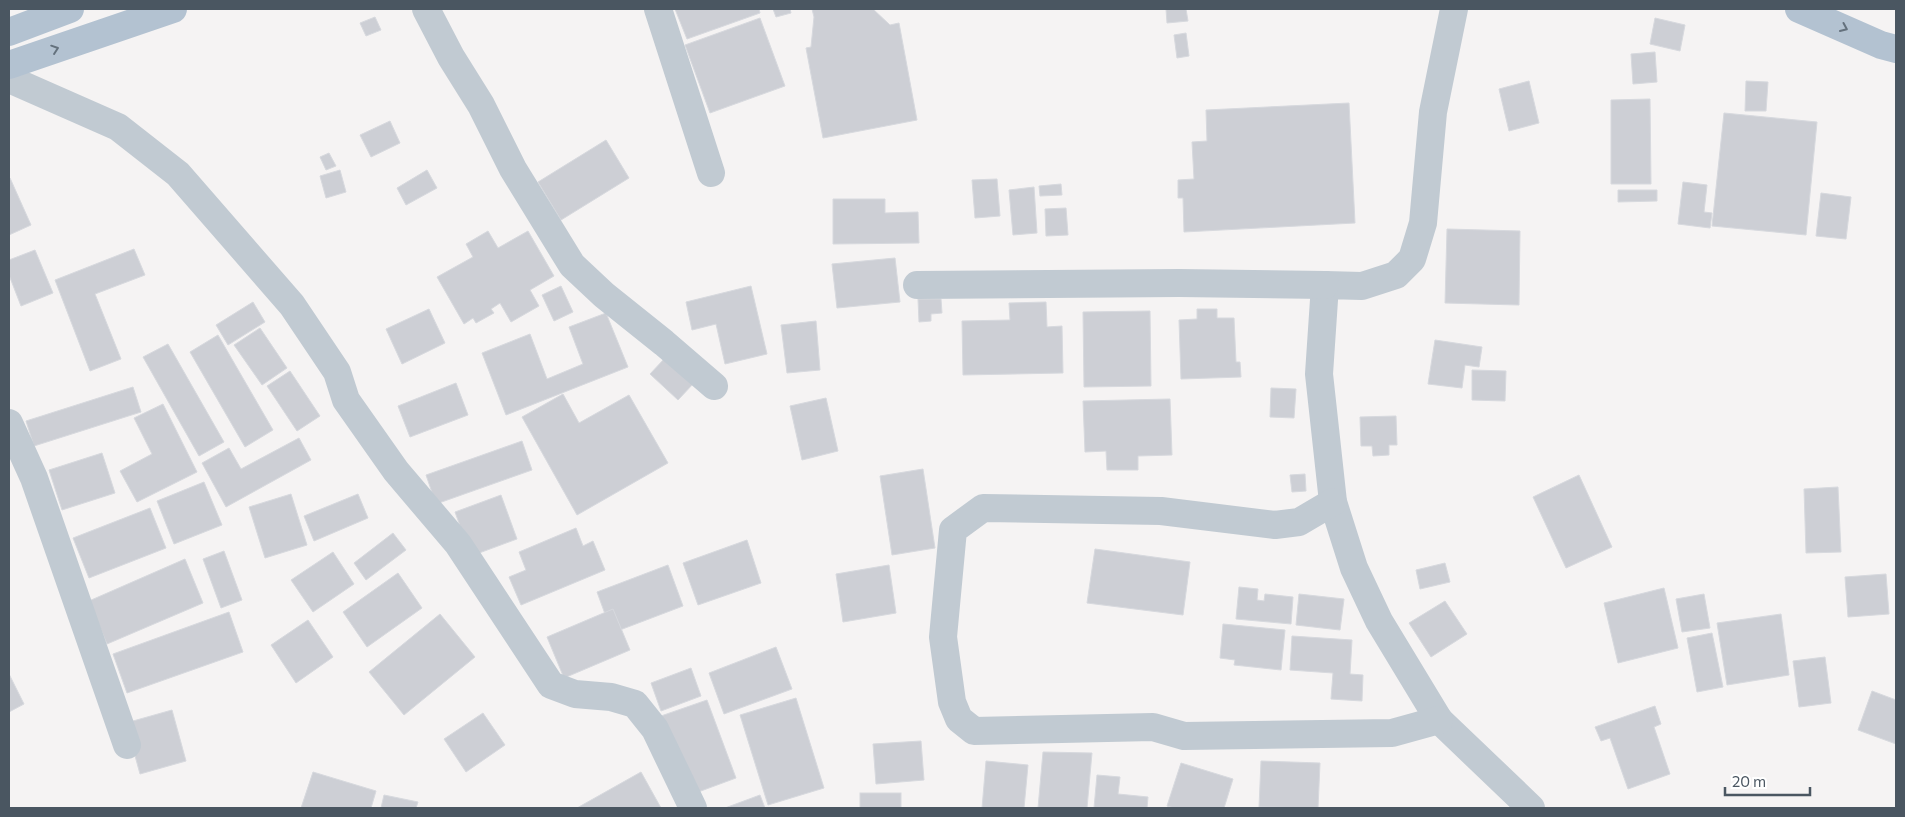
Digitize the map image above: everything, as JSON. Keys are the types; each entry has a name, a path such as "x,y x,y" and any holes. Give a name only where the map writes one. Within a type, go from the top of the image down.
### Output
{"main road":[{"path":"9,32 70,9"},
{"path":"9,65 173,9"},
{"path":"1799,9 1881,45 1896,49"}],"street":[{"path":"426,9 451,57 481,105 514,169 572,265 604,295 714,386"},
{"path":"658,9 711,173"},
{"path":"917,285 1179,283 1362,286 1396,274 1412,259 1423,223 1433,112 1454,9"},
{"path":"9,79 118,127 178,174 292,305 338,372 346,400 396,470 458,544 551,685 575,694 611,697 635,704 655,729 693,808"},
{"path":"1325,285 1319,374 1333,502 1354,568 1379,621 1439,720 1531,808"},
{"path":"9,423 34,478 127,745"},
{"path":"1333,502 1299,522 1275,525 1161,511 983,508 953,530 943,636 952,702 959,719 974,731 1154,728 1184,736 1392,734 1439,720"}],"building":[{"path":"675,9 759,9 760,13 687,39"},
{"path":"773,9 790,9 791,13 776,17"},
{"path":"812,9 873,9 890,25 899,23 917,120 823,138 806,48 811,47 814,17"},
{"path":"1166,9 1186,9 1188,21 1167,23"},
{"path":"375,17 381,30 366,36 360,23"},
{"path":"760,18 785,86 710,113 685,45"},
{"path":"1655,18 1685,25 1680,51 1650,44"},
{"path":"1186,33 1189,56 1177,58 1174,35"},
{"path":"1655,52 1657,82 1633,84 1631,54"},
{"path":"1529,81 1539,123 1509,131 1499,89"},
{"path":"1746,81 1768,82 1766,111 1745,111"},
{"path":"1650,99 1651,184 1611,184 1611,100"},
{"path":"1349,103 1355,223 1184,232 1183,198 1178,198 1178,180 1194,179 1192,142 1207,141 1206,110"},
{"path":"1724,113 1817,122 1806,235 1712,226"},
{"path":"390,121 400,143 371,157 360,135"},
{"path":"606,140 629,178 561,220 538,182"},
{"path":"329,153 336,166 326,170 320,157"},
{"path":"340,170 346,192 326,198 320,176"},
{"path":"427,170 437,188 406,205 397,188"},
{"path":"9,179 31,225 9,235"},
{"path":"997,179 1000,216 975,218 972,180"},
{"path":"1683,182 1707,185 1704,212 1712,213 1710,228 1678,224"},
{"path":"1061,184 1062,195 1040,196 1039,186"},
{"path":"1034,187 1037,233 1013,235 1009,190"},
{"path":"1618,190 1657,190 1657,201 1618,202"},
{"path":"1821,193 1851,197 1846,239 1816,236"},
{"path":"833,199 885,199 885,213 918,212 919,243 833,244"},
{"path":"1066,208 1068,235 1046,236 1045,209"},
{"path":"1447,229 1520,231 1519,305 1445,303"},
{"path":"488,231 498,248 528,231 554,276 530,290 539,306 511,322 500,303 491,309 494,313 476,323 473,318 464,324 437,277 473,257 466,244"},
{"path":"134,249 145,275 95,294 121,359 90,371 55,280"},
{"path":"35,250 53,293 21,306 9,275 9,260"},
{"path":"895,258 900,302 837,308 832,264"},
{"path":"561,286 573,312 554,321 542,295"},
{"path":"751,286 767,354 725,364 716,324 692,330 686,302"},
{"path":"918,299 941,299 942,313 931,314 931,321 919,322"},
{"path":"253,302 265,322 228,345 216,325"},
{"path":"1046,302 1047,327 1062,326 1063,373 963,375 962,321 1010,320 1009,303"},
{"path":"429,309 445,343 402,364 386,329"},
{"path":"1197,309 1217,309 1217,318 1234,318 1236,362 1240,362 1241,377 1181,379 1179,320 1197,319"},
{"path":"1150,311 1151,386 1084,387 1083,312"},
{"path":"606,313 628,367 506,415 482,353 530,334 547,379 583,364 569,327"},
{"path":"816,321 820,370 787,373 781,325"},
{"path":"260,328 287,368 262,385 234,345"},
{"path":"218,335 273,430 245,447 190,352"},
{"path":"1435,340 1482,347 1479,367 1465,365 1462,388 1428,384"},
{"path":"168,344 224,442 199,456 143,357"},
{"path":"665,358 693,384 678,400 650,374"},
{"path":"1472,370 1506,371 1505,401 1472,400"},
{"path":"290,371 320,416 297,431 267,386"},
{"path":"456,383 468,415 410,437 398,406"},
{"path":"133,387 141,412 34,446 26,421"},
{"path":"1271,388 1296,389 1294,418 1270,417"},
{"path":"563,394 579,423 629,395 668,463 577,515 522,417"},
{"path":"826,398 838,451 802,460 790,406"},
{"path":"1170,399 1172,455 1138,456 1138,470 1107,470 1106,451 1085,452 1083,401"},
{"path":"163,404 197,472 137,502 120,471 152,454 134,418"},
{"path":"1396,416 1397,445 1389,445 1389,455 1373,456 1372,446 1361,446 1360,417"},
{"path":"299,438 311,460 226,507 202,463 229,448 241,469"},
{"path":"522,441 532,470 436,504 426,475"},
{"path":"102,453 115,493 62,510 49,470"},
{"path":"923,469 935,548 892,555 880,476"},
{"path":"1305,474 1306,491 1292,492 1290,475"},
{"path":"1579,475 1612,547 1566,568 1533,497"},
{"path":"204,482 222,525 174,544 157,501"},
{"path":"1838,487 1841,552 1806,553 1804,489"},
{"path":"291,494 307,545 265,558 249,507"},
{"path":"358,494 368,518 314,541 304,516"},
{"path":"501,495 517,539 471,556 455,512"},
{"path":"150,508 166,548 89,578 73,538"},
{"path":"576,528 583,546 593,541 605,570 521,605 509,577 526,570 519,552"},
{"path":"393,533 406,550 366,580 354,563"},
{"path":"747,540 761,583 698,605 683,563"},
{"path":"1095,549 1190,562 1183,615 1087,603"},
{"path":"224,551 242,600 221,608 203,559"},
{"path":"333,552 354,584 313,612 291,580"},
{"path":"185,559 203,603 107,644 89,601"},
{"path":"1445,563 1450,582 1420,589 1416,570"},
{"path":"668,565 683,606 612,633 597,592"},
{"path":"889,565 896,613 843,622 836,574"},
{"path":"398,573 422,608 367,647 343,612"},
{"path":"1886,574 1889,614 1848,617 1845,577"},
{"path":"1239,587 1258,589 1257,600 1264,601 1265,594 1293,597 1291,624 1236,619"},
{"path":"1664,588 1678,648 1618,663 1604,603"},
{"path":"1299,594 1344,599 1340,630 1296,625"},
{"path":"1704,594 1710,628 1682,632 1676,599"},
{"path":"1445,601 1467,634 1431,657 1409,623"},
{"path":"613,609 630,650 564,678 547,637"},
{"path":"229,612 243,652 127,693 113,654"},
{"path":"440,614 475,657 404,715 369,672"},
{"path":"1781,614 1789,675 1727,685 1717,623"},
{"path":"308,620 333,657 296,683 271,645"},
{"path":"1223,624 1285,630 1281,670 1234,665 1235,660 1220,658"},
{"path":"1712,633 1723,687 1697,692 1687,638"},
{"path":"1292,636 1352,640 1350,674 1363,675 1362,701 1331,699 1333,673 1290,670"},
{"path":"776,647 792,689 724,714 709,673"},
{"path":"1825,657 1831,703 1799,707 1793,661"},
{"path":"691,668 701,696 661,711 651,683"},
{"path":"9,674 24,704 9,712"},
{"path":"1872,691 1896,700 1896,744 1858,730"},
{"path":"796,698 824,788 768,805 740,715"},
{"path":"707,700 736,778 690,795 661,716"},
{"path":"1655,706 1661,724 1654,727 1670,774 1628,789 1610,738 1601,741 1595,727"},
{"path":"172,710 186,761 140,774 126,723"},
{"path":"483,713 505,745 466,772 444,739"},
{"path":"921,741 924,780 876,784 873,744"},
{"path":"1043,752 1092,753 1087,808 1038,808"},
{"path":"986,761 1028,765 1024,808 982,808"},
{"path":"1261,761 1320,763 1318,808 1259,807"},
{"path":"1181,763 1233,779 1224,808 1174,808 1167,806"},
{"path":"313,772 376,791 371,808 301,808"},
{"path":"641,772 661,808 577,808"},
{"path":"1097,775 1120,777 1118,794 1148,797 1147,808 1094,808"},
{"path":"860,793 901,793 901,808 860,808"},
{"path":"384,795 418,802 416,808 381,808"},
{"path":"760,795 765,808 725,808"}]}
